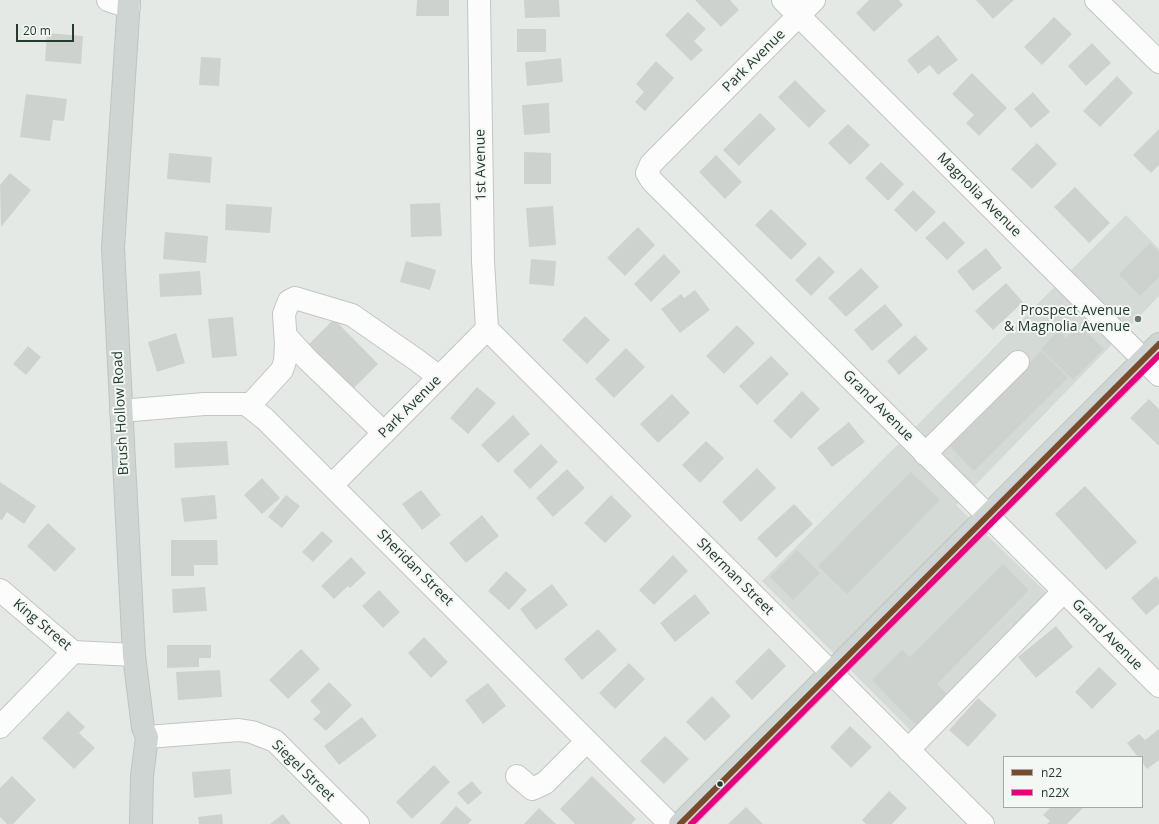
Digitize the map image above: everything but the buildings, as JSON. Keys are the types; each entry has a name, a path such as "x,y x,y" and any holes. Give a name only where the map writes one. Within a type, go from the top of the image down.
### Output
{"main road":[{"name":"Brush Hollow Road","path":"129,3 113,248 134,655 143,728 147,737 142,776 141,824"},
{"path":"680,824 1159,344"}],"street":[{"path":"108,0 129,3"},
{"name":"1st Avenue","path":"479,0 483,253 487,330"},
{"name":"Magnolia Avenue","path":"783,0 1159,375"},
{"name":"Park Avenue","path":"693,122 814,0"},
{"path":"1096,0 1159,62"},
{"name":"Grand Avenue","path":"693,122 652,164 647,173 652,181 1159,686"},
{"path":"121,411 204,404 246,404 250,406 282,370 285,361 286,346 284,314 289,301 295,298 352,315 439,377"},
{"name":"Park Avenue","path":"332,486 487,330"},
{"name":"Sherman Street","path":"487,330 983,824"},
{"path":"286,336 307,360 384,433"},
{"path":"926,454 1018,362"},
{"name":"Sheridan Street","path":"250,406 265,419 670,824"},
{"name":"King Street","path":"0,590 73,652 134,655"},
{"path":"908,750 1064,591"},
{"path":"0,727 73,652"},
{"name":"Siegel Street","path":"147,737 239,730 252,732 275,741 358,824"},
{"path":"517,776 532,789 545,783 588,741"}],"shaded area":[{"path":"1126,215 1159,249 1159,296 956,505 1059,605 925,745 762,581"}],"transit line":[{"name":"n22","path":"680,824 1159,344"},
{"name":"n22X","path":"691,824 1159,355"}],"place":[{"name":"Prospect Avenue & Magnolia Avenue","path":"1138,319"}]}
